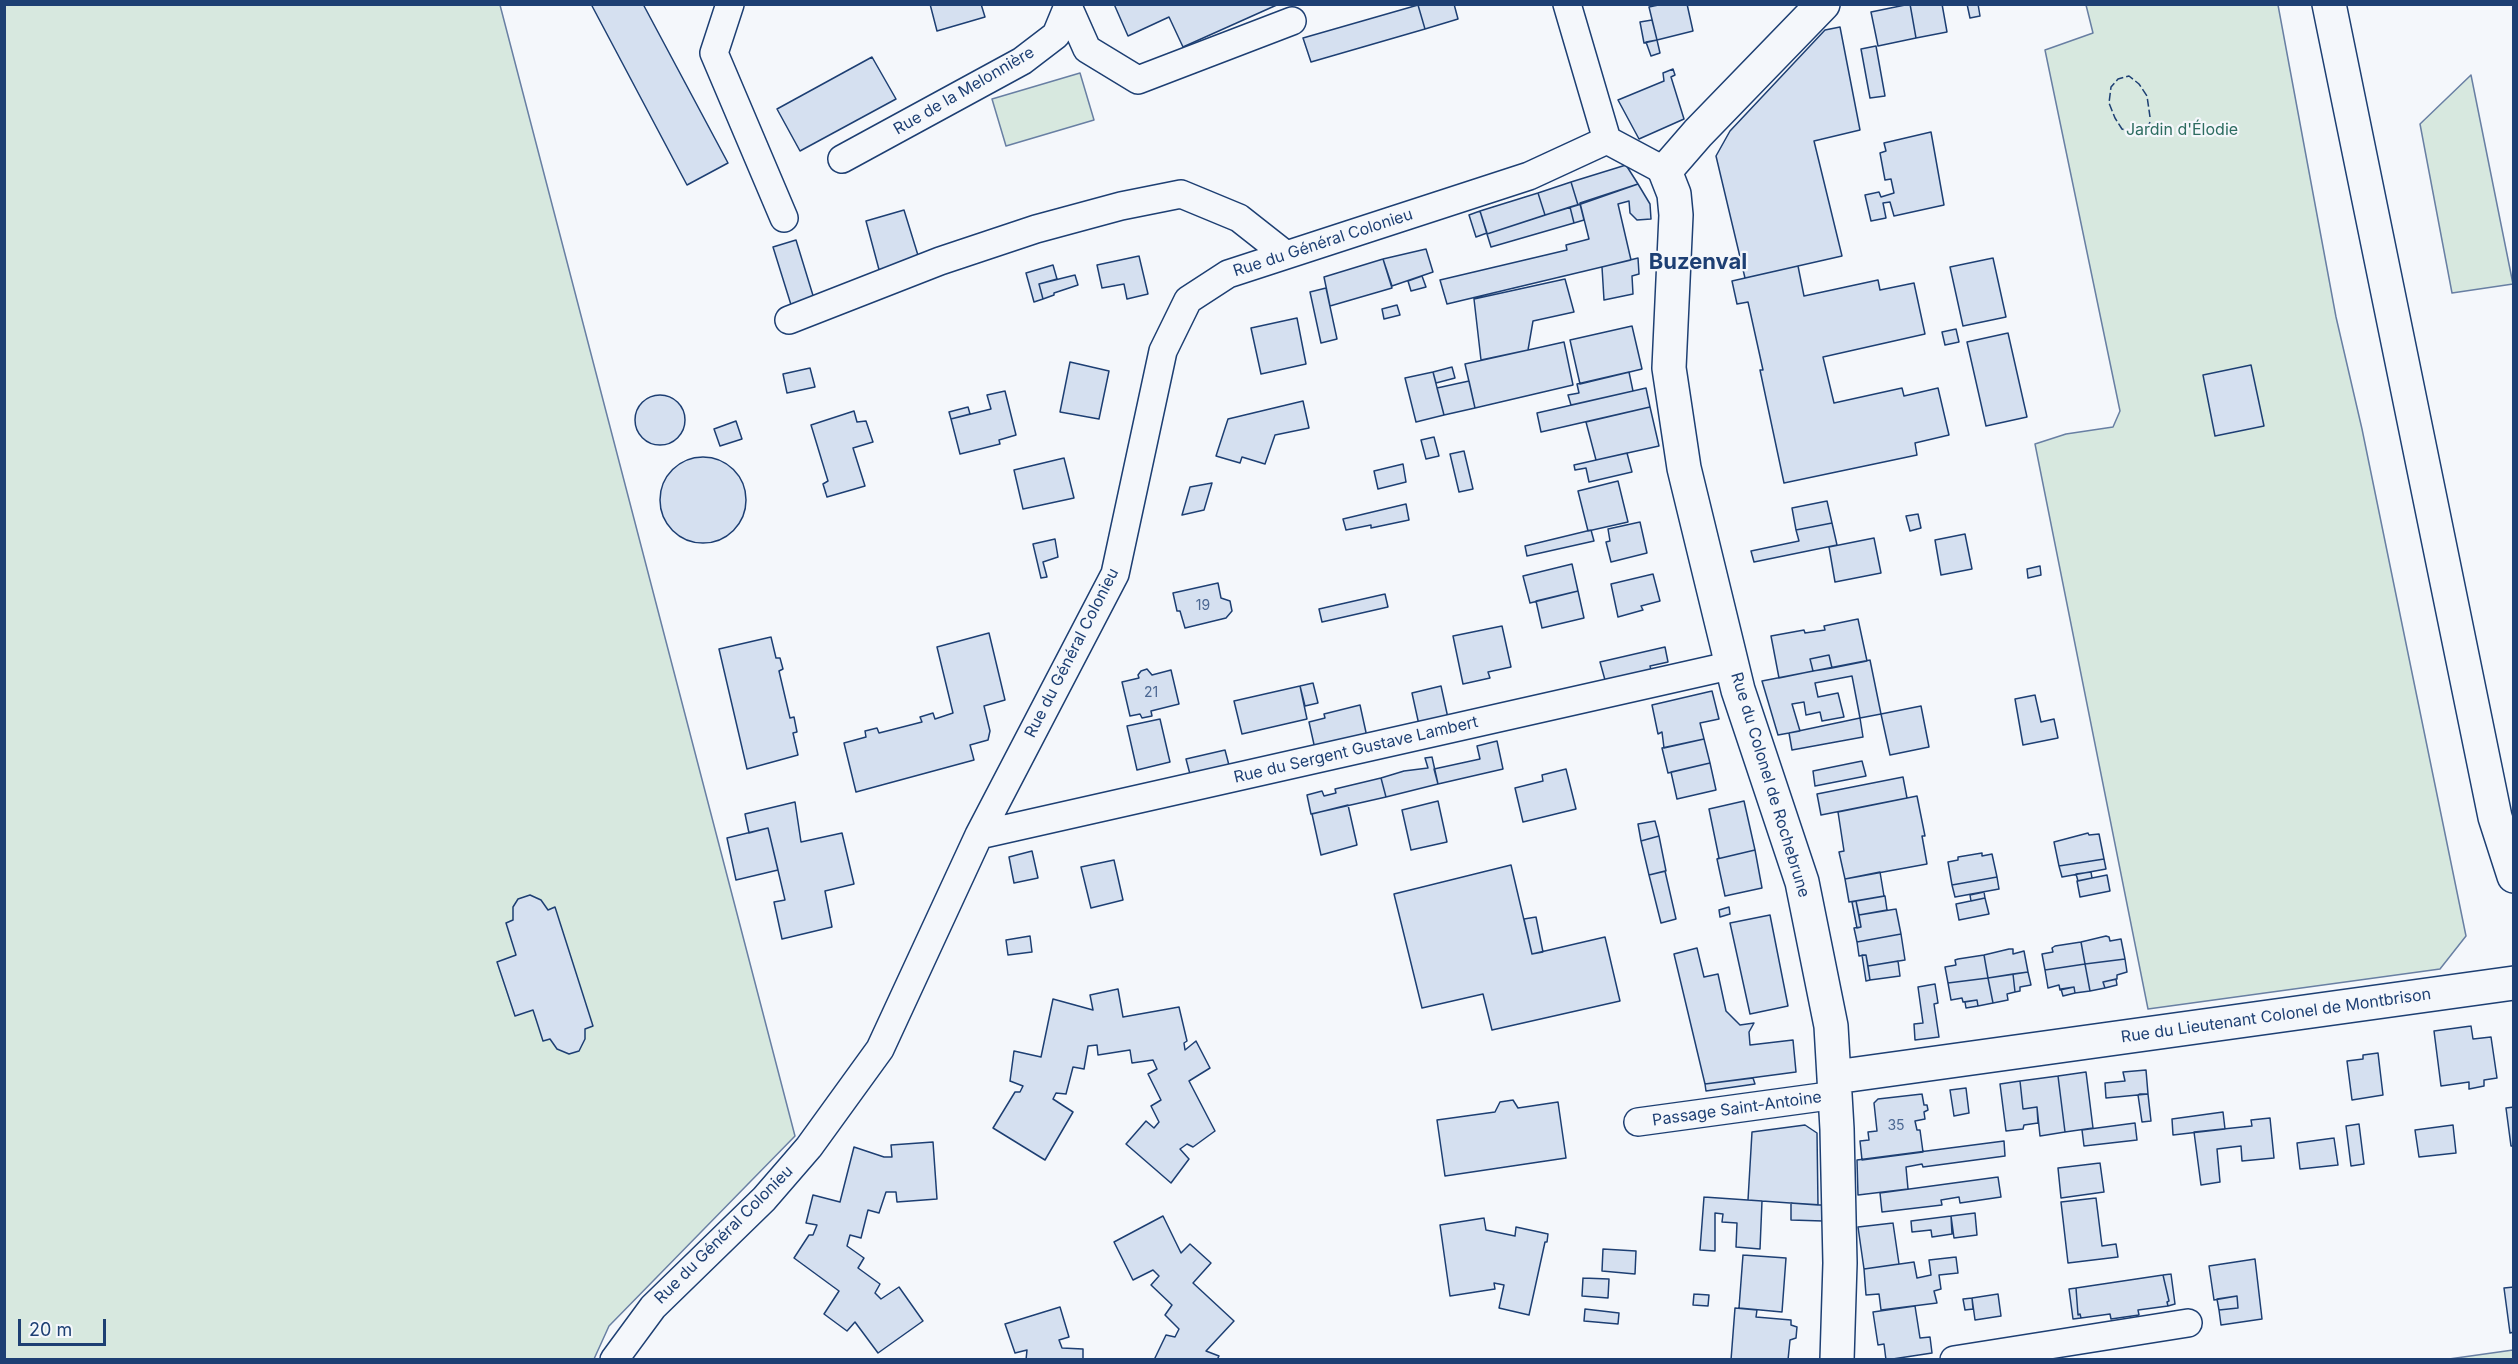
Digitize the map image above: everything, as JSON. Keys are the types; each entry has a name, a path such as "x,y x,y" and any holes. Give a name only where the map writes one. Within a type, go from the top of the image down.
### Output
{"street":[{"path":"730,4 714,53 784,218"},
{"path":"1567,4 1606,140 1665,171 1698,133 1823,4"},
{"path":"2329,4 2493,808 2500,838 2514,876"},
{"name":"Rue de la Melonnière","path":"1068,5 1087,49 1138,81 1292,21"},
{"name":"Rue de la Melonnière","path":"842,159 1022,61 1056,35 1068,5"},
{"name":"Rue du Général Colonieu","path":"621,1348 653,1307 771,1191 809,1147 880,1049 979,835 1115,574 1163,351 1188,300 1228,274 1529,176 1606,140"},
{"name":"Rue du Colonel de Rochebrune","path":"1665,171 1674,194 1676,215 1668,368 1684,468 1695,521 1738,690 1802,882 1831,1026 1836,1086 1840,1263 1837,1359"},
{"path":"789,320 940,261 1036,229 1121,206 1181,194 1239,218 1286,255"},
{"name":"Rue du Sergent Gustave Lambert","path":"979,835 1733,665"},
{"name":"Rue du Lieutenant Colonel de Montbrison","path":"1836,1086 2038,1050 2514,983"},
{"name":"Passage Saint-Antoine","path":"1638,1122 1836,1086"},
{"path":"1954,1359 2188,1323"}],"green space":[{"path":"5,5 500,5 795,1136 609,1326 594,1359 5,1359"},
{"name":"Jardin d'Élodie","path":"2086,5 2278,5 2336,317 2362,429 2466,936 2440,969 2148,1009 2035,444 2066,434 2113,427 2120,411 2045,50 2093,33"},
{"path":"1080,73 1094,120 1006,146 992,99"},
{"path":"2471,75 2513,284 2452,293 2420,124"},
{"path":"2513,1350 2513,1359 2449,1359"}],"building":[{"path":"591,4 643,4 728,163 687,185"},
{"path":"930,4 981,4 985,17 937,31"},
{"path":"1114,4 1279,4 1183,47 1169,17 1128,36"},
{"path":"1454,4 1458,19 1425,29 1418,5"},
{"path":"1663,4 1687,4 1693,31 1657,40 1649,7"},
{"path":"1910,4 1942,4 1947,32 1916,38"},
{"path":"1910,4 1916,38 1878,46 1871,12"},
{"path":"1967,4 1978,4 1980,16 1970,18"},
{"path":"1418,5 1425,29 1311,62 1303,38"},
{"path":"1652,20 1657,40 1644,43 1640,22"},
{"path":"1840,27 1860,130 1814,141 1842,256 1745,278 1716,156 1730,131 1825,30"},
{"path":"1657,40 1660,53 1651,56 1646,42"},
{"path":"1876,46 1885,96 1870,98 1861,49"},
{"path":"872,57 896,99 800,151 777,109"},
{"path":"1673,69 1675,75 1671,77 1684,119 1639,139 1618,100 1664,81 1663,73"},
{"path":"1931,132 1944,205 1894,216 1890,202 1883,203 1886,218 1871,221 1865,195 1879,192 1881,197 1894,193 1891,179 1885,180 1880,153 1886,151 1884,143"},
{"path":"1626,165 1638,184 1578,205 1571,182"},
{"path":"1571,182 1578,205 1545,215 1538,193"},
{"path":"1638,184 1650,204 1651,219 1637,220 1630,213 1629,201 1618,204 1631,260 1447,304 1440,280 1567,250 1566,245 1589,239 1580,203"},
{"path":"1538,193 1545,215 1487,234 1480,211"},
{"path":"1580,204 1584,220 1574,223 1570,207"},
{"path":"1570,207 1574,223 1491,247 1487,234"},
{"path":"904,210 921,265 881,277 866,221"},
{"path":"1480,211 1487,233 1476,237 1469,215"},
{"path":"796,240 815,302 792,308 773,247"},
{"path":"1426,249 1433,272 1392,286 1383,259"},
{"path":"1139,256 1148,294 1127,299 1124,284 1102,288 1097,265"},
{"path":"1638,258 1639,274 1632,276 1633,294 1604,300 1602,267"},
{"path":"1993,258 2006,317 1963,326 1950,267"},
{"path":"1383,259 1392,288 1330,306 1324,277"},
{"path":"1053,265 1057,279 1039,284 1043,299 1034,302 1026,273"},
{"path":"1798,266 1804,296 1878,280 1880,290 1914,283 1925,334 1823,357 1834,403 1902,388 1904,396 1938,388 1949,435 1915,443 1917,455 1784,483 1748,302 1737,304 1732,281"},
{"path":"1075,275 1078,285 1043,299 1039,284"},
{"path":"1422,276 1426,287 1411,291 1408,281"},
{"path":"1565,279 1574,312 1533,321 1528,350 1481,360 1474,299"},
{"path":"1326,288 1337,339 1321,343 1310,292"},
{"path":"1397,305 1400,315 1384,319 1382,309"},
{"path":"1297,318 1306,364 1261,374 1251,328"},
{"path":"1632,326 1642,369 1580,384 1570,340"},
{"path":"1956,329 1959,342 1945,345 1942,332"},
{"path":"2008,333 2027,417 1986,426 1967,342"},
{"path":"1564,342 1573,385 1475,408 1465,364"},
{"path":"1070,362 1109,371 1099,419 1060,412"},
{"path":"2251,365 2264,426 2215,436 2203,375"},
{"path":"1452,367 1455,378 1436,383 1433,372"},
{"path":"810,368 815,387 787,393 783,374"},
{"path":"1433,372 1444,415 1416,422 1405,378"},
{"path":"1629,372 1633,391 1571,405 1568,395 1579,393 1577,384"},
{"path":"1469,381 1475,408 1444,415 1437,388"},
{"path":"1646,388 1650,407 1541,432 1537,413"},
{"path":"1005,391 1016,435 999,440 1000,444 960,454 951,419 991,409 987,395"},
{"path":"655,395 665,395 678,402 685,415 685,425 678,438 665,445 655,445 646,441 639,434 635,425 635,415 639,406 646,399"},
{"path":"1303,401 1309,428 1275,435 1265,464 1242,457 1240,463 1216,456 1228,419"},
{"path":"968,407 970,414 951,419 949,412"},
{"path":"1650,407 1659,446 1596,460 1586,422"},
{"path":"854,411 857,422 866,421 873,442 853,448 865,486 827,497 823,484 828,481 811,425"},
{"path":"736,421 742,439 720,446 714,429"},
{"path":"1434,437 1439,456 1426,459 1421,440"},
{"path":"1464,451 1473,489 1459,492 1450,454"},
{"path":"1627,453 1632,472 1589,482 1586,468 1575,470 1574,465"},
{"path":"703,457 719,461 733,470 742,484 746,500 742,516 733,530 719,539 703,543 687,539 673,530 664,516 660,500 664,484 673,470 687,461"},
{"path":"1064,458 1074,498 1023,509 1014,470"},
{"path":"1403,464 1406,482 1378,489 1374,471"},
{"path":"1618,481 1628,522 1588,531 1578,491"},
{"path":"1212,483 1204,510 1182,515 1190,487"},
{"path":"1827,501 1832,523 1796,530 1792,508"},
{"path":"1406,504 1409,520 1371,528 1371,525 1346,530 1343,519"},
{"path":"1918,514 1921,528 1910,531 1906,516"},
{"path":"1640,522 1647,553 1611,562 1606,542 1610,541 1608,529"},
{"path":"1832,523 1837,545 1754,562 1751,551 1799,541 1796,530"},
{"path":"1591,530 1594,541 1527,556 1525,546"},
{"path":"1965,534 1972,569 1941,575 1935,540"},
{"path":"1874,538 1881,573 1835,582 1829,547"},
{"path":"1055,539 1058,557 1043,562 1047,577 1041,578 1033,544"},
{"path":"1572,564 1578,591 1530,603 1523,576"},
{"path":"2040,566 2041,575 2028,578 2027,569"},
{"path":"1653,574 1660,601 1641,606 1643,610 1618,617 1611,584"},
{"path":"1218,583 1221,598 1230,601 1232,611 1226,618 1185,628 1180,611 1177,611 1173,593"},
{"path":"1578,591 1584,618 1542,628 1536,601"},
{"path":"1385,594 1388,607 1322,622 1319,609"},
{"path":"1858,619 1867,661 1832,668 1829,655 1810,659 1813,671 1779,678 1771,636 1804,630 1805,633 1825,630 1824,626"},
{"path":"1502,626 1511,667 1488,672 1490,678 1463,684 1453,636"},
{"path":"989,633 1005,700 984,706 990,731 988,740 970,745 974,760 856,792 844,743 866,737 865,731 877,728 879,733 922,722 920,717 933,713 935,719 953,713 937,647"},
{"path":"771,637 776,658 780,658 783,669 779,671 790,718 794,717 797,732 793,733 798,755 747,769 719,649"},
{"path":"1665,647 1668,662 1650,666 1651,670 1605,680 1600,662"},
{"path":"1829,655 1832,668 1813,671 1810,659"},
{"path":"1870,660 1881,714 1860,718 1852,676 1815,683 1818,697 1838,693 1844,717 1822,721 1820,712 1806,715 1804,702 1792,704 1800,731 1778,735 1762,681"},
{"path":"1147,669 1152,675 1171,670 1179,704 1151,711 1152,716 1142,718 1140,714 1130,716 1122,682 1139,678 1141,671"},
{"path":"1313,683 1318,703 1305,706 1300,686"},
{"path":"1300,686 1307,719 1242,734 1234,701"},
{"path":"1441,686 1448,718 1419,725 1412,693"},
{"path":"1712,691 1719,719 1700,723 1704,739 1664,748 1662,732 1658,734 1652,705"},
{"path":"2035,695 2041,722 2054,719 2058,738 2023,745 2015,699"},
{"path":"1360,705 1367,737 1315,749 1309,722 1325,718 1324,714"},
{"path":"1921,706 1929,747 1890,755 1881,714"},
{"path":"1860,718 1863,737 1792,750 1789,733"},
{"path":"1160,719 1170,762 1137,770 1127,726"},
{"path":"1704,739 1710,763 1668,773 1662,748"},
{"path":"1497,741 1503,769 1438,784 1434,769 1480,759 1477,746"},
{"path":"1225,750 1230,769 1191,778 1186,759"},
{"path":"1432,757 1438,784 1386,797 1381,778 1404,771 1428,768 1425,758"},
{"path":"1862,761 1866,776 1815,786 1813,771"},
{"path":"1710,763 1716,790 1677,799 1671,772"},
{"path":"1566,769 1576,809 1523,822 1515,788 1543,781 1542,775"},
{"path":"1903,777 1907,798 1821,815 1817,794"},
{"path":"1381,778 1386,797 1311,814 1307,795 1322,791 1324,796 1336,793 1335,789"},
{"path":"1917,796 1925,836 1922,836 1927,864 1845,879 1839,852 1844,851 1838,812"},
{"path":"1438,801 1447,842 1411,850 1402,810"},
{"path":"1744,801 1755,850 1717,859 1719,858 1709,809"},
{"path":"795,802 801,842 842,833 854,884 825,891 832,927 782,939 774,902 785,900 768,828 749,833 745,814"},
{"path":"1348,805 1357,845 1321,855 1312,814"},
{"path":"1655,821 1659,836 1641,841 1638,824"},
{"path":"768,828 778,870 736,880 727,838"},
{"path":"2088,833 2089,835 2099,834 2104,859 2059,866 2054,842"},
{"path":"1659,836 1666,871 1649,875 1641,841"},
{"path":"1755,850 1762,888 1725,896 1717,859"},
{"path":"1032,851 1038,878 1014,883 1009,857"},
{"path":"1982,853 1982,856 1992,854 1997,877 1952,885 1948,862 1958,860 1958,857"},
{"path":"2104,859 2106,869 2062,877 2059,866"},
{"path":"1114,860 1123,900 1091,908 1081,867"},
{"path":"1511,865 1532,954 1605,937 1620,1001 1492,1030 1483,994 1422,1008 1394,894"},
{"path":"1665,871 1676,919 1661,923 1649,875"},
{"path":"1880,872 1884,896 1849,902 1845,879"},
{"path":"2091,872 2092,878 2078,881 2076,874"},
{"path":"2107,875 2110,891 2080,897 2077,881"},
{"path":"1997,877 1999,889 1955,897 1952,885"},
{"path":"1984,892 1985,898 1971,901 1970,895"},
{"path":"530,895 541,900 548,910 555,907 593,1026 585,1029 585,1039 579,1051 569,1054 557,1049 550,1039 543,1041 533,1010 515,1016 497,962 516,955 506,923 513,920 513,907 518,899"},
{"path":"1885,896 1887,910 1859,915 1856,901"},
{"path":"1985,898 1989,914 1959,920 1956,904"},
{"path":"1856,901 1861,927 1857,928 1852,902"},
{"path":"1729,907 1730,914 1720,917 1719,910"},
{"path":"1896,909 1901,934 1857,942 1854,928 1861,927 1859,915"},
{"path":"1770,915 1788,1006 1750,1014 1730,923"},
{"path":"1536,917 1543,952 1532,954 1524,919"},
{"path":"1901,934 1905,960 1868,966 1866,955 1859,956 1857,942"},
{"path":"1030,936 1032,952 1008,955 1006,940"},
{"path":"2106,936 2110,941 2121,939 2125,959 2085,964 2081,942"},
{"path":"2081,942 2085,964 2045,970 2042,954 2053,952 2052,948 2055,946"},
{"path":"1697,948 1704,977 1718,974 1726,1011 1740,1025 1754,1023 1749,1032 1750,1045 1793,1040 1796,1072 1705,1084 1674,954"},
{"path":"2013,949 2013,954 2024,951 2028,972 1988,978 1984,955"},
{"path":"1862,955 1866,955 1870,980 1866,981"},
{"path":"1984,955 1988,978 1948,983 1945,967 1956,965 1955,960 1958,959"},
{"path":"2125,959 2127,972 2117,975 2117,979 2103,982 2105,988 2090,991 2085,964"},
{"path":"1898,961 1900,976 1870,980 1868,966"},
{"path":"2085,964 2090,991 2075,993 2074,987 2060,990 2059,985 2048,988 2045,970"},
{"path":"2028,972 2031,985 2020,987 2020,991 2015,992 2013,974"},
{"path":"2013,974 2015,992 2007,994 2008,1000 1993,1003 1988,978"},
{"path":"1988,978 1993,1003 1978,1006 1977,1000 1963,1002 1962,998 1951,1000 1948,983"},
{"path":"2116,979 2117,985 2105,988 2103,982"},
{"path":"1935,984 1938,1003 1934,1004 1939,1037 1915,1040 1914,1024 1923,1023 1918,987"},
{"path":"2074,987 2075,993 2063,996 2061,989"},
{"path":"1118,989 1123,1017 1179,1007 1187,1041 1184,1043 1185,1050 1196,1041 1210,1068 1189,1081 1215,1131 1193,1147 1187,1144 1180,1149 1189,1159 1171,1183 1126,1144 1146,1121 1154,1128 1159,1122 1151,1106 1161,1100 1148,1074 1157,1069 1153,1060 1132,1063 1130,1050 1098,1055 1097,1045 1088,1046 1084,1069 1073,1067 1066,1094 1056,1093 1053,1099 1073,1112 1045,1160 993,1128 1015,1092 1020,1092 1023,1086 1010,1081 1014,1051 1041,1057 1053,999 1093,1010 1090,995"},
{"path":"1977,1000 1978,1006 1966,1008 1965,1002"},
{"path":"2471,1026 2473,1039 2491,1037 2497,1078 2484,1080 2484,1086 2469,1089 2469,1082 2441,1086 2434,1031"},
{"path":"2378,1053 2383,1095 2352,1100 2347,1061 2363,1059 2363,1055"},
{"path":"2146,1070 2148,1094 2106,1098 2105,1083 2125,1081 2123,1072"},
{"path":"2086,1072 2093,1128 2065,1132 2058,1076"},
{"path":"2058,1076 2065,1132 2040,1136 2037,1107 2023,1109 2020,1081"},
{"path":"1753,1078 1755,1084 1706,1091 1705,1084"},
{"path":"2020,1081 2023,1109 2037,1107 2038,1123 2024,1125 2023,1129 2006,1131 2000,1084"},
{"path":"1966,1088 1969,1113 1954,1116 1950,1090"},
{"path":"1922,1094 1924,1105 1927,1105 1928,1110 1924,1112 1925,1119 1915,1121 1917,1130 1920,1130 1923,1152 1862,1160 1860,1141 1869,1140 1868,1132 1877,1131 1874,1103 1878,1099"},
{"path":"2148,1094 2151,1121 2142,1122 2138,1095"},
{"path":"1513,1100 1518,1108 1558,1102 1566,1158 1445,1176 1437,1120 1495,1112 1500,1102"},
{"path":"2514,1107 2514,1146 2511,1146 2506,1108"},
{"path":"2223,1112 2225,1129 2173,1135 2172,1119"},
{"path":"2270,1118 2274,1158 2242,1161 2241,1146 2217,1149 2220,1182 2201,1185 2194,1132 2252,1126 2251,1120"},
{"path":"2135,1123 2137,1140 2084,1146 2082,1130"},
{"path":"2359,1124 2364,1164 2351,1166 2346,1126"},
{"path":"1805,1125 1817,1133 1818,1205 1748,1200 1752,1132"},
{"path":"2453,1125 2456,1153 2419,1157 2415,1130"},
{"path":"2334,1138 2338,1165 2300,1169 2297,1143"},
{"path":"2004,1141 2005,1156 1923,1167 1922,1164 1906,1167 1908,1189 1858,1195 1857,1160"},
{"path":"933,1142 937,1199 897,1202 896,1192 886,1192 879,1213 868,1210 861,1238 850,1235 847,1246 864,1258 858,1268 880,1284 875,1293 881,1299 899,1287 923,1321 878,1353 855,1322 847,1331 824,1314 839,1291 794,1258 809,1235 813,1235 817,1225 806,1223 813,1195 840,1202 854,1147 884,1157 892,1157 891,1145"},
{"path":"2100,1163 2104,1192 2061,1198 2058,1168"},
{"path":"1998,1177 2001,1197 1960,1203 1959,1197 1941,1200 1942,1205 1882,1212 1880,1193"},
{"path":"1704,1197 1762,1201 1760,1249 1736,1247 1737,1223 1722,1222 1723,1214 1715,1213 1715,1251 1700,1250"},
{"path":"2096,1198 2102,1246 2116,1244 2118,1257 2068,1263 2061,1202"},
{"path":"1791,1203 1822,1205 1823,1221 1791,1220"},
{"path":"1975,1213 1977,1235 1954,1238 1951,1216"},
{"path":"1163,1216 1181,1253 1190,1244 1211,1263 1193,1283 1234,1321 1206,1351 1219,1356 1217,1360 1154,1360 1166,1335 1175,1337 1179,1329 1165,1315 1172,1305 1151,1285 1159,1276 1153,1270 1133,1280 1114,1242"},
{"path":"1951,1216 1952,1234 1932,1237 1931,1230 1912,1232 1911,1221"},
{"path":"1484,1218 1486,1230 1515,1236 1516,1227 1548,1234 1529,1315 1499,1308 1504,1285 1494,1283 1495,1289 1450,1296 1440,1225"},
{"path":"1893,1223 1899,1264 1864,1269 1858,1227"},
{"path":"1603,1249 1636,1251 1635,1274 1602,1271"},
{"path":"1743,1255 1786,1258 1782,1312 1739,1308"},
{"path":"1956,1257 1958,1273 1939,1275 1941,1289 1934,1291 1937,1303 1881,1310 1879,1294 1866,1295 1864,1269 1914,1262 1917,1278 1931,1275 1929,1260"},
{"path":"2255,1259 2262,1319 2221,1325 2219,1310 2238,1308 2237,1296 2214,1300 2209,1266"},
{"path":"2171,1274 2175,1304 2168,1306 2163,1275"},
{"path":"2163,1275 2168,1306 2138,1310 2139,1315 2111,1319 2110,1314 2081,1318 2080,1314 2078,1315 2076,1288"},
{"path":"1583,1278 1609,1279 1608,1298 1582,1296"},
{"path":"2514,1287 2514,1332 2510,1333 2504,1288"},
{"path":"2076,1288 2078,1315 2080,1314 2081,1318 2073,1319 2069,1289"},
{"path":"1694,1294 1709,1295 1708,1306 1693,1305"},
{"path":"1998,1294 2001,1316 1975,1320 1972,1298"},
{"path":"2237,1296 2238,1308 2219,1310 2217,1299"},
{"path":"1972,1298 1973,1309 1965,1310 1963,1299"},
{"path":"1915,1306 1920,1338 1930,1337 1932,1353 1886,1360 1884,1344 1878,1345 1873,1312"},
{"path":"1060,1307 1069,1337 1059,1340 1062,1348 1083,1349 1083,1360 1026,1360 1027,1350 1015,1353 1005,1324"},
{"path":"1735,1308 1757,1310 1756,1317 1791,1320 1791,1325 1797,1327 1796,1338 1790,1340 1788,1360 1731,1360"},
{"path":"1585,1309 1619,1313 1618,1324 1584,1321"}],"fence":[{"path":"2150,117 2147,96 2139,84 2129,76 2118,79 2111,87 2109,103 2122,129 2137,134 2147,129 2150,122"}],"district":[{"name":"Buzenval","path":"1698,262"}]}
